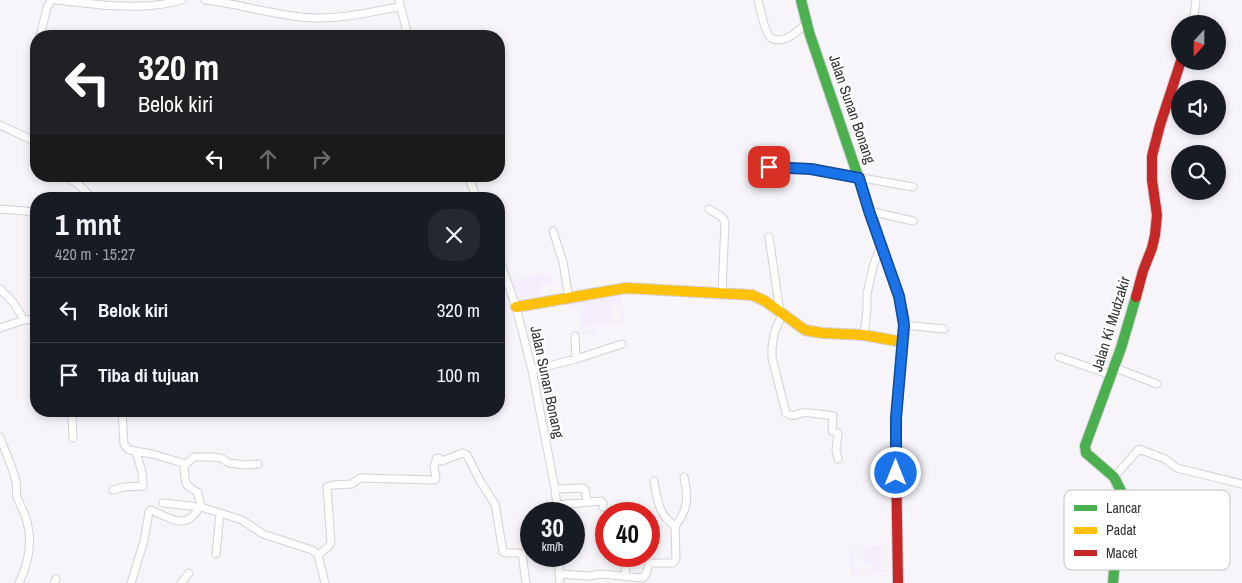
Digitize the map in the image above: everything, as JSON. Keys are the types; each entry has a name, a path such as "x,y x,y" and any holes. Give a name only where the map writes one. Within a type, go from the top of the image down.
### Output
{"street":[{"path":"41,30 46,8 51,0"},
{"path":"55,0 132,6 155,5 182,0"},
{"path":"205,0 316,18 339,17 399,3 406,30"},
{"path":"758,0 767,30 772,39 780,40 786,38 807,23"},
{"name":"Jalan Sunan Bonang","path":"801,0 869,211 899,296 904,325 896,418 898,583"},
{"path":"1194,15 1196,0"},
{"name":"Jalan Ki Mudzakir","path":"1114,478 1088,457 1085,446 1121,348 1143,271 1152,248 1156,215 1152,180 1152,156 1178,70"},
{"path":"0,125 30,139"},
{"path":"755,168 811,169 913,187"},
{"path":"75,182 86,192"},
{"path":"0,209 30,212"},
{"path":"709,209 722,217 725,222 722,293"},
{"path":"869,211 913,221"},
{"path":"554,231 569,299"},
{"path":"769,237 781,313 774,334 772,358 786,414 790,416 803,413 833,416 832,431 838,433 836,450 838,459"},
{"path":"864,335 867,294 881,245"},
{"name":"Jalan Sunan Bonang","path":"505,275 516,307 532,370 557,502"},
{"path":"516,307 626,288 752,295 758,297 805,330 864,335 903,342"},
{"path":"0,289 13,302 24,320"},
{"path":"0,328 30,320"},
{"path":"904,325 944,330"},
{"path":"575,336 576,359"},
{"path":"532,370 576,359 622,344"},
{"path":"1059,357 1157,384"},
{"path":"72,417 73,438"},
{"path":"122,417 124,444 127,448 185,464"},
{"path":"0,437 16,482 17,496 28,529 29,556 19,583"},
{"path":"1120,490 1118,482 1114,478 1139,448 1165,459 1177,468 1242,484"},
{"path":"113,490 124,487 143,486 142,472 136,452"},
{"path":"318,555 331,543 327,487 352,484 360,478 435,480 434,466 437,458 442,461 465,453 487,493 496,504 503,552 506,554 522,554 526,583"},
{"path":"185,464 194,457 221,458 229,464 258,464"},
{"path":"131,583 144,541 149,512 151,510 171,520 185,520 194,516 200,508 198,493 185,481 185,464"},
{"path":"559,574 588,576 600,574 638,578 644,577 649,564 674,562 676,559 675,526 685,509 687,496 684,477"},
{"path":"654,481 656,497 663,515 675,526"},
{"path":"555,489 583,488 587,502 602,502"},
{"path":"163,503 192,506 220,513 242,520 263,534 312,550 318,555 324,583"},
{"path":"216,554 220,513"},
{"path":"559,567 560,583"},
{"path":"626,567 626,577"},
{"path":"1112,583 1113,570"},
{"path":"181,583 189,573"}],"shaded area":[{"path":"550,273 554,301 517,307 510,280","holes":["550,283 552,301 523,305 522,298 542,294 540,285"]},
{"path":"621,296 625,321 595,325 596,332 571,335 567,303","holes":["583,304 584,313 579,313 581,327 591,326 592,331 571,333 568,306","621,305 623,318 611,319 609,306"]},
{"path":"894,545 894,571 851,576 850,547","holes":["881,546 892,546 892,570 881,570","862,547 864,563 872,563 873,572 855,574 852,548"]}],"traffic: fast":[{"path":"801,0 809,32 899,297 904,319 896,418 896,456"},
{"path":"1120,490 1114,477 1086,453 1085,446 1121,348 1136,297"},
{"path":"1113,583 1114,570"}],"traffic: slow":[{"path":"516,307 626,288 752,295 765,301 805,330 822,333 863,335 903,342"}],"traffic: jam":[{"path":"1136,297 1155,235 1157,215 1152,180 1152,156 1178,70"},
{"path":"896,456 898,583"}],"route":[{"path":"769,167 811,169 859,178 899,296 904,325 896,418 896,473"}]}
